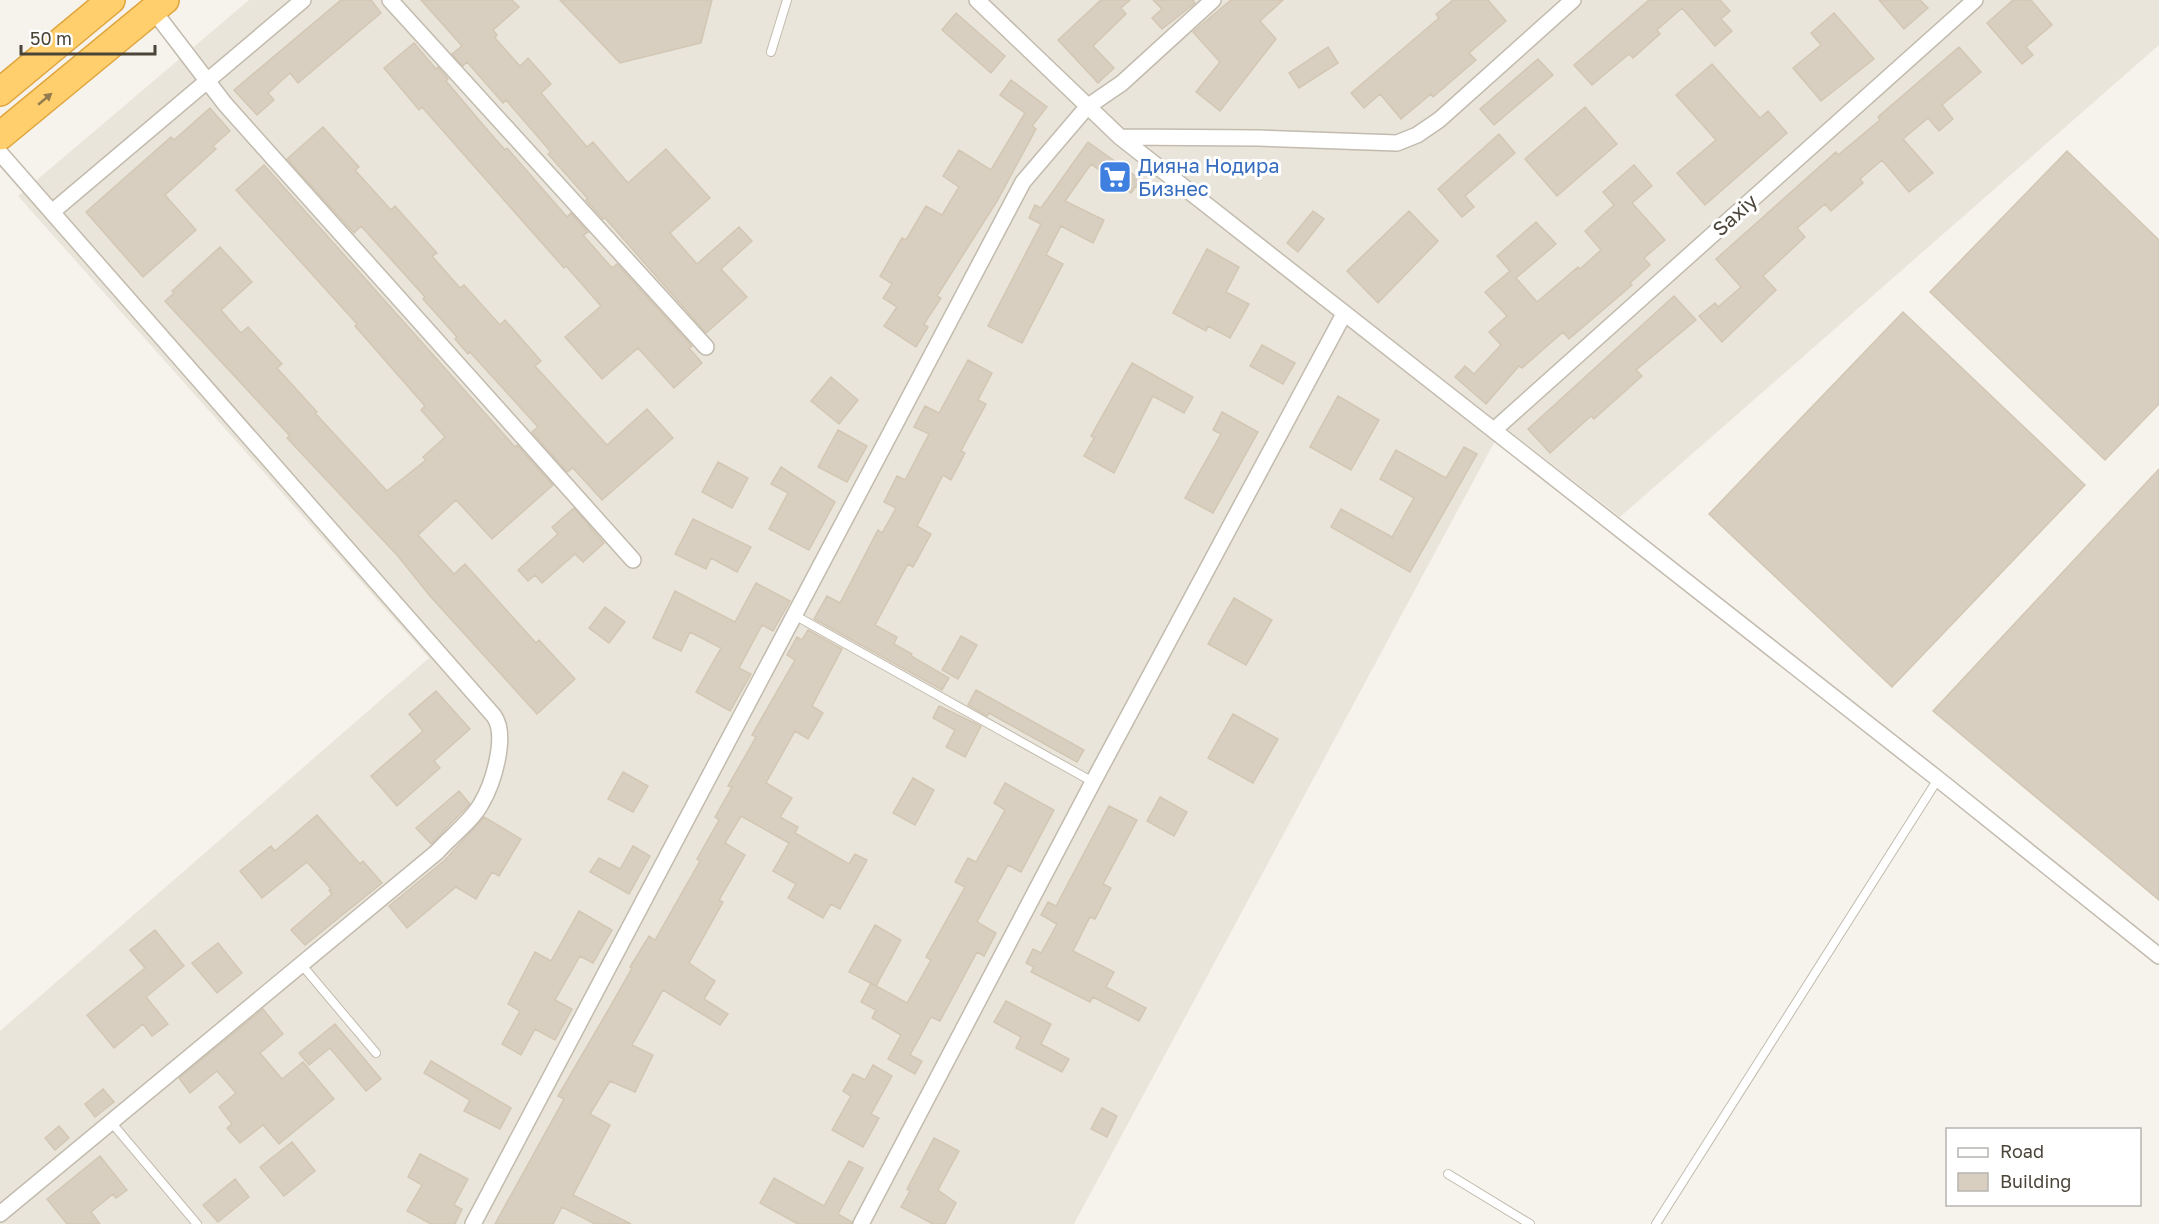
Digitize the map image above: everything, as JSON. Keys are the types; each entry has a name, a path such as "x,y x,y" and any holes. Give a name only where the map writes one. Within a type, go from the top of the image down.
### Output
{"highway":[{"path":"0,92 111,0"},
{"path":"0,136 159,5"}],"street":[{"path":"52,213 303,0"},
{"path":"390,0 706,347"},
{"path":"977,0 1120,137 1938,779 2159,956"},
{"path":"473,1224 796,616 938,339 1023,182 1087,107 1122,83 1213,0"},
{"path":"1120,137 1258,138 1397,143 1417,135 1439,120 1573,0"},
{"name":"Saxiy","path":"1494,430 1976,0"},
{"path":"159,5 233,113 633,560"},
{"path":"0,153 500,725 500,749 481,805 436,852 0,1214"},
{"path":"861,1224 1093,782 1344,314"}],"lane":[{"path":"771,52 787,0"},
{"path":"796,616 1093,782"},
{"path":"1656,1224 1938,779"},
{"path":"301,964 376,1053"},
{"path":"111,1122 196,1224"},
{"path":"1448,1174 1530,1224"}],"shaded area":[{"path":"249,0 2159,0 2159,45 1620,517 1503,426 1074,1224 0,1224 0,1031 429,658 18,196"}],"building":[{"path":"341,0 371,0 381,13 298,83 290,73 268,93 274,100 257,115 234,90"},
{"path":"421,0 512,0 519,7 493,30 497,35 495,38 520,66 528,58 551,84 541,93 587,147 593,142 628,183 666,149 710,198 670,233 697,264 739,227 752,241 721,269 747,297 706,333 605,218 603,219 586,200 588,199 548,154 551,152 506,100 503,103 467,62 463,66 452,54 462,46"},
{"path":"560,0 712,0 701,43 620,63"},
{"path":"1101,0 1130,0 1121,8 1126,14 1093,46 1114,68 1098,83 1058,40"},
{"path":"1153,0 1193,0 1195,3 1162,29 1152,18 1162,9"},
{"path":"1231,0 1283,0 1260,21 1276,39 1220,111 1196,92 1220,62 1193,32"},
{"path":"1453,0 1488,0 1506,21 1469,53 1476,60 1433,97 1431,94 1401,119 1380,94 1364,108 1351,93 1439,18 1436,14"},
{"path":"1649,0 1720,0 1730,11 1721,19 1732,31 1715,46 1682,8 1657,30 1660,34 1633,58 1629,54 1592,85 1574,65"},
{"path":"1879,0 1920,0 1928,8 1904,29"},
{"path":"2013,0 2031,0 2052,25 2026,47 2033,55 2022,64 1987,23"},
{"path":"956,13 1005,56 991,73 942,30"},
{"path":"1834,13 1874,59 1821,101 1793,68 1821,45 1811,33"},
{"path":"414,43 436,69 438,67 448,79 446,81 505,150 507,148 567,217 571,213 588,232 583,235 612,268 617,264 692,346 689,348 702,363 674,388 638,348 602,379 565,337 601,306 566,266 564,268 422,107 419,110 384,68"},
{"path":"1328,47 1338,63 1299,88 1289,73"},
{"path":"1959,47 1981,72 1942,105 1953,119 1939,131 1928,118 1903,139 1933,173 1909,192 1882,160 1860,179 1863,183 1831,211 1825,204 1797,228 1805,237 1763,276 1776,290 1722,342 1699,316 1715,303 1718,307 1741,287 1716,259 1836,152 1838,155 1880,120 1878,117"},
{"path":"1538,59 1553,75 1494,125 1480,109"},
{"path":"1712,64 1760,118 1768,111 1787,133 1705,205 1677,173 1716,140 1676,95"},
{"path":"1011,80 1047,107 1032,126 1036,129 997,201 937,296 941,298 924,324 928,327 916,347 884,326 897,307 883,298 892,284 880,276 902,238 906,240 926,206 942,215 959,187 943,176 959,150 991,170 1025,113 1000,95"},
{"path":"1585,107 1617,144 1557,196 1525,159"},
{"path":"210,108 230,131 213,146 216,149 165,195 196,230 143,277 86,212 171,137 174,140"},
{"path":"323,127 359,167 355,170 391,210 395,206 437,253 432,256 460,288 464,285 500,325 505,320 541,361 535,366 607,445 647,409 673,438 602,500 573,468 567,472 532,432 538,427 470,352 468,354 455,339 457,337 423,299 425,297 361,226 354,233 287,159"},
{"path":"1499,134 1515,153 1465,196 1474,207 1462,217 1438,189"},
{"path":"1088,142 1141,180 1131,193 1091,164 1065,201 1104,220 1093,243 1061,226 1046,255 1063,264 1022,343 988,326 1041,224 1029,218 1035,205 1041,208"},
{"path":"2067,151 2159,240 2159,404 2105,460 1930,292"},
{"path":"264,165 515,447 517,445 553,485 492,539 456,500 418,535 454,574 465,564 536,643 539,640 575,679 537,714 430,596 397,555 287,438 290,436 165,301 174,293 172,291 220,247 252,282 221,310 241,333 248,327 282,364 277,368 387,491 426,460 423,457 445,437 421,410 425,406 355,326 357,324 236,190"},
{"path":"1634,165 1652,186 1632,203 1665,240 1644,258 1650,265 1630,283 1632,285 1569,339 1563,332 1522,368 1519,366 1486,404 1455,377 1465,366 1474,374 1501,345 1489,332 1507,316 1485,292 1510,271 1497,256 1536,222 1556,244 1516,278 1537,302 1601,250 1585,231 1614,205 1603,192"},
{"path":"1313,211 1324,219 1298,252 1287,243"},
{"path":"1409,211 1438,241 1378,303 1347,271"},
{"path":"1207,249 1239,267 1226,292 1249,304 1230,338 1208,326 1206,331 1173,313"},
{"path":"1674,296 1696,320 1636,370 1642,376 1594,419 1591,416 1550,453 1528,429"},
{"path":"1903,312 2085,485 1892,687 1709,514"},
{"path":"1262,345 1295,363 1283,384 1250,366"},
{"path":"968,360 992,373 978,400 986,404 961,451 965,453 951,480 943,475 917,526 931,534 913,567 908,564 875,625 897,637 894,644 949,678 942,690 814,619 827,596 840,603 878,530 882,533 896,508 884,502 897,476 905,480 929,434 914,427 925,406 939,413"},
{"path":"1132,363 1193,397 1184,413 1153,396 1114,473 1084,456 1094,438 1091,436"},
{"path":"831,377 858,400 839,424 811,401"},
{"path":"1338,396 1379,420 1351,470 1310,447"},
{"path":"1222,412 1258,432 1213,513 1185,498 1221,434 1213,430"},
{"path":"838,430 867,446 847,482 818,467"},
{"path":"1464,447 1477,454 1410,572 1331,527 1341,509 1392,537 1414,498 1380,479 1396,450 1446,478"},
{"path":"718,462 748,478 732,508 702,492"},
{"path":"781,467 835,502 809,550 769,529 788,493 771,484"},
{"path":"2159,469 2159,900 1933,711"},
{"path":"574,508 604,543 583,562 575,554 542,583 535,575 528,581 518,570 558,534 552,527"},
{"path":"693,519 751,547 737,572 711,558 706,569 675,554"},
{"path":"756,583 790,601 773,631 762,625 739,668 751,674 730,711 696,692 721,648 690,632 681,651 653,638 675,591 735,622"},
{"path":"1234,598 1272,620 1246,665 1208,644"},
{"path":"605,607 625,622 609,643 589,628"},
{"path":"808,630 842,649 812,706 823,713 808,739 795,731 766,783 792,798 780,817 798,827 795,833 849,864 855,854 867,860 840,909 831,904 823,918 788,898 796,884 773,871 789,843 741,816 725,843 745,855 719,900 723,902 689,963 715,981 704,999 728,1014 720,1025 663,990 632,1045 653,1055 635,1092 610,1081 590,1114 610,1125 573,1195 631,1224 595,1224 562,1207 553,1224 495,1224 564,1099 558,1096 632,968 630,967 649,936 655,940 700,861 697,859 719,820 715,817 732,787 728,786 756,737 752,735 795,660 787,655 797,637 802,640"},
{"path":"961,636 977,645 958,679 942,670"},
{"path":"976,690 1084,750 1077,762 989,713 987,716 968,705"},
{"path":"436,691 470,729 434,761 440,768 397,806 371,776 423,731 409,714"},
{"path":"939,706 981,726 965,757 946,747 955,730 933,718"},
{"path":"1233,714 1278,739 1253,783 1208,758"},
{"path":"623,772 648,786 633,812 608,799"},
{"path":"913,778 934,790 915,825 893,813"},
{"path":"1005,783 1054,810 1021,872 1008,865 977,922 996,933 984,956 977,952 940,1021 931,1017 910,1055 922,1061 915,1074 888,1059 901,1035 872,1018 876,1010 861,1002 871,983 907,1003 931,960 926,957 965,887 955,882 968,858 976,862 1005,810 994,803"},
{"path":"459,791 470,804 431,844 416,828"},
{"path":"1160,797 1187,812 1174,836 1147,821"},
{"path":"1109,806 1137,820 1103,884 1111,888 1095,919 1090,917 1073,951 1114,972 1106,987 1146,1008 1139,1021 1093,997 1090,1002 1031,972 1034,967 1026,963 1033,949 1041,953 1057,924 1041,915 1048,902 1056,906"},
{"path":"317,815 360,864 363,861 382,883 305,945 291,930 332,894 329,890 331,889 307,862 262,898 240,871 271,846 275,851"},
{"path":"484,817 521,839 499,876 492,872 476,899 456,887 407,928 389,906 445,860"},
{"path":"633,846 650,856 629,894 590,872 599,858 620,869"},
{"path":"579,911 612,930 593,963 580,956 555,1000 572,1009 555,1040 535,1029 521,1055 502,1044 520,1011 508,1004 535,952 551,961"},
{"path":"875,925 901,940 876,986 849,972"},
{"path":"155,930 184,966 146,997 168,1024 152,1036 143,1024 114,1048 87,1015 145,968 130,950"},
{"path":"218,943 242,973 217,993 192,963"},
{"path":"1006,1001 1051,1024 1041,1044 1069,1059 1062,1072 1016,1048 1021,1037 994,1022"},
{"path":"263,1009 283,1034 260,1053 282,1079 303,1062 334,1099 279,1144 263,1125 240,1143 227,1128 232,1124 219,1107 236,1093 217,1071 190,1093 179,1078"},
{"path":"335,1024 381,1079 366,1091 330,1048 309,1065 299,1053"},
{"path":"431,1061 511,1108 500,1129 464,1111 470,1100 424,1073"},
{"path":"873,1065 892,1076 871,1114 879,1118 863,1147 832,1130 851,1096 843,1091 853,1074 865,1080"},
{"path":"103,1089 114,1102 95,1117 85,1104"},
{"path":"1102,1108 1117,1116 1107,1137 1091,1129"},
{"path":"59,1126 69,1138 55,1150 45,1138"},
{"path":"934,1138 959,1151 938,1190 956,1203 945,1224 933,1224 901,1207 910,1191 907,1189"},
{"path":"292,1142 315,1171 284,1196 260,1167"},
{"path":"420,1154 468,1179 454,1205 462,1209 455,1224 431,1224 407,1211 422,1185 408,1177"},
{"path":"100,1156 127,1190 116,1198 113,1194 91,1212 100,1224 67,1224 47,1199"},
{"path":"849,1161 863,1168 838,1214 852,1222 851,1224 798,1224 760,1203 774,1178 824,1206"},
{"path":"235,1179 249,1197 218,1222 203,1205"}],"place":[{"name":"Дияна Нодира Бизнес","path":"1115,177"}]}
